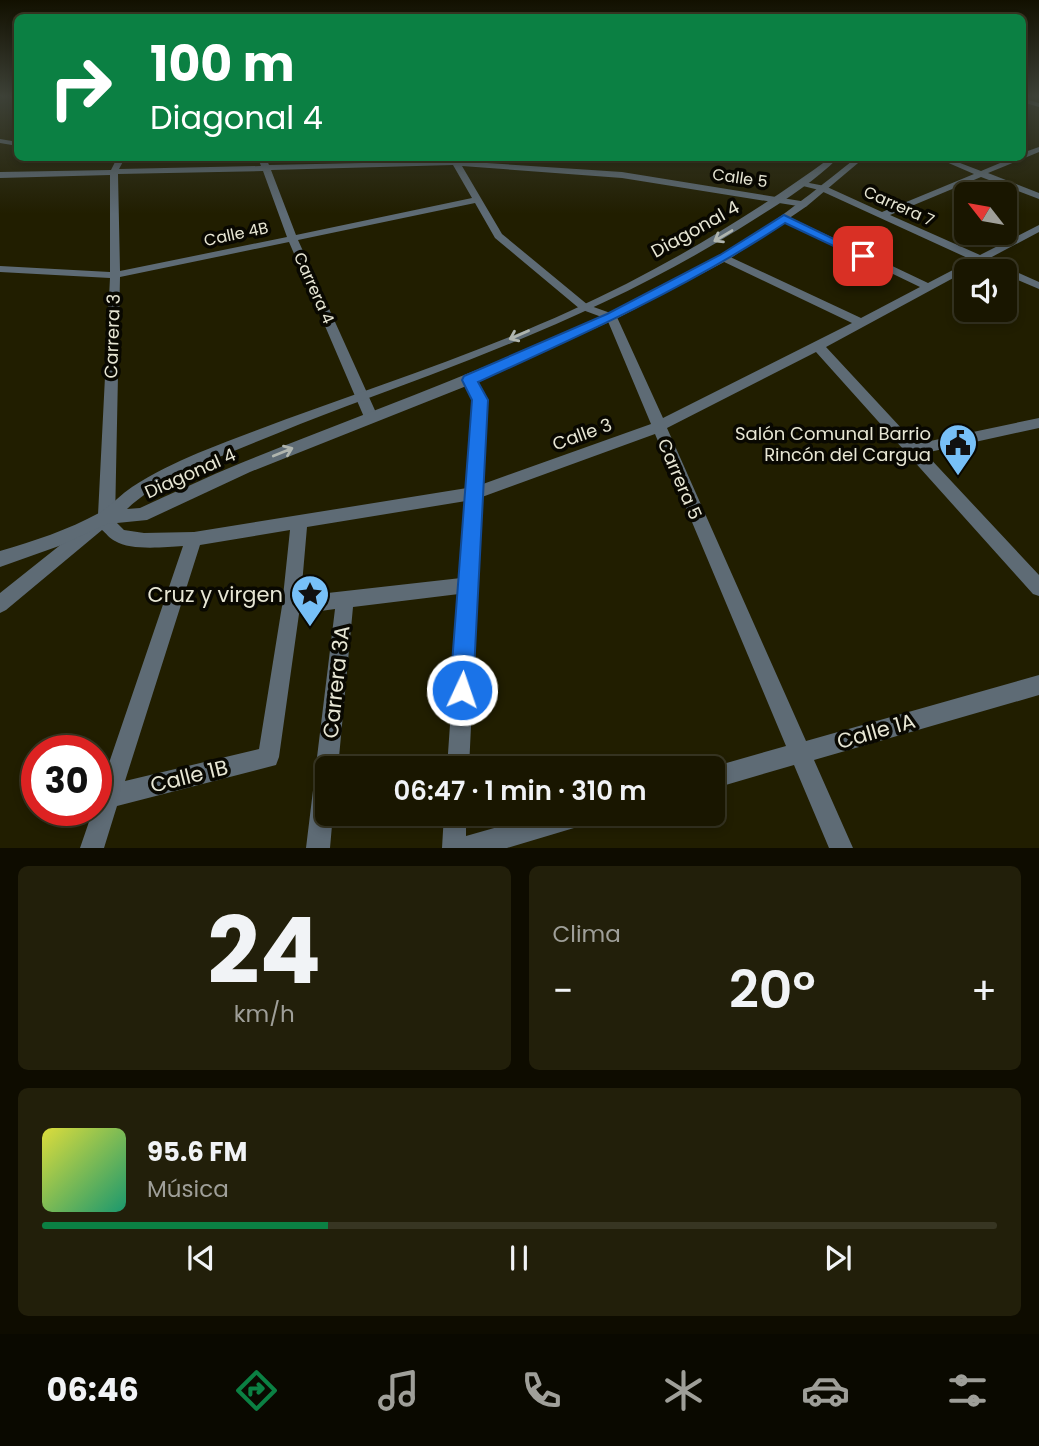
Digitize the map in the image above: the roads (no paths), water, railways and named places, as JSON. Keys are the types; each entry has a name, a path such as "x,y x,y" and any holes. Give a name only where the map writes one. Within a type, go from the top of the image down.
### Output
{"street":[{"name":"Carrera 3","path":"106,517 114,275 114,172 120,161"},
{"name":"Diagonal 4","path":"106,517 137,492 185,466 361,394 480,352 584,307 719,239 781,199 830,161"},
{"name":"Diagonal 4","path":"106,517 141,515 370,417 469,380 612,317 724,258 804,204 856,161"},
{"path":"949,161 1039,196"},
{"path":"883,215 1010,161"},
{"name":"Calle 5","path":"0,175 114,172 263,163 514,162 622,175 804,204"},
{"name":"Carrera 4","path":"263,163 292,238 370,417"},
{"path":"456,163 498,236 584,307 612,317"},
{"name":"Carrera 7","path":"802,183 822,188 977,259"},
{"name":"Calle 4B","path":"0,269 114,275 477,200"},
{"path":"784,218 928,288"},
{"name":"Calle 3","path":"977,259 1039,228"},
{"path":"724,258 862,323"},
{"name":"Calle 3","path":"106,517 108,525 120,536 144,540 194,539 474,493 658,428 954,273"},
{"name":"Carrera 7","path":"1017,276 1039,286"},
{"name":"Carrera 5","path":"612,317 798,754 841,848"},
{"path":"818,346 1039,588"},
{"path":"459,756 480,400 469,380"},
{"path":"915,450 1039,423"},
{"path":"0,559 45,545 106,517"},
{"path":"0,604 106,517"},
{"path":"291,607 299,522"},
{"path":"112,793 194,539"},
{"name":"Carrera 3A","path":"291,607 467,585"},
{"name":"Carrera 3A","path":"318,848 345,600"},
{"name":"Calle 1B","path":"112,796 268,757 291,607"},
{"name":"Calle 1A","path":"725,774 1039,685"},
{"path":"92,848 100,826"},
{"path":"454,848 455,826"},
{"path":"464,848 542,826"}],"place":[{"name":"Salón Comunal Barrio Rincón del Cargua","path":"958,477"},
{"name":"Cruz y virgen","path":"310,628"}]}
